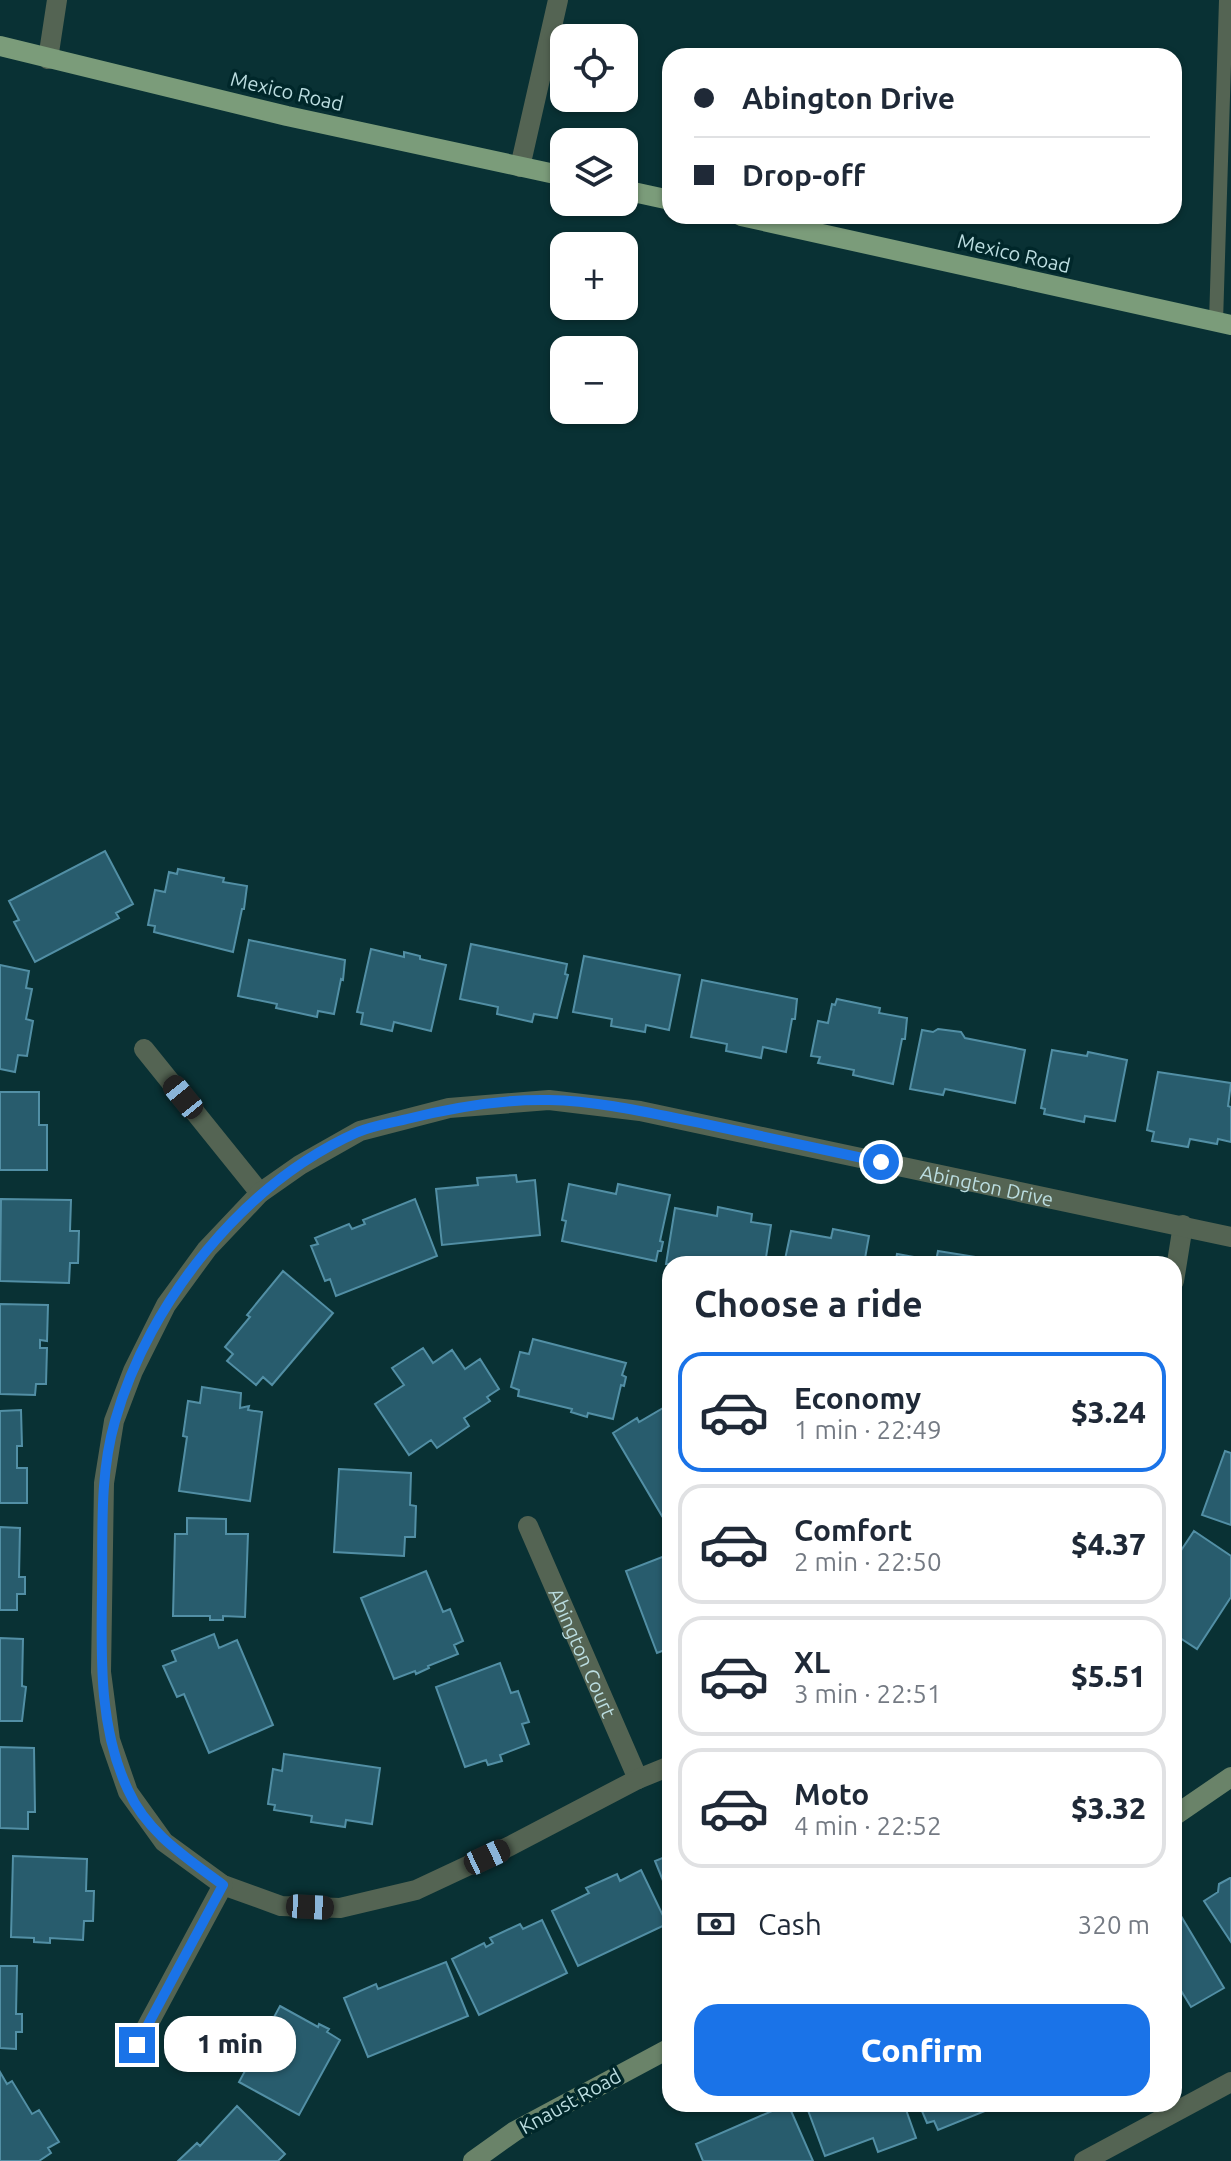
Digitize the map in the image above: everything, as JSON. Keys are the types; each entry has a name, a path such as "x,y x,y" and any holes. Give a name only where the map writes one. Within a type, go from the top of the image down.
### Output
{"main road":[{"name":"Mexico Road","path":"0,46 287,116 550,173"},
{"path":"638,193 662,198"},
{"name":"Mexico Road","path":"777,224 1224,324"},
{"path":"1182,1811 1231,1777"},
{"name":"Knaust Road","path":"473,2161 515,2131 662,2052"}],"street":[{"path":"48,59 57,0"},
{"path":"520,167 558,0"},
{"path":"144,1049 260,1193"},
{"name":"Abington Drive","path":"662,1769 416,1890 340,1908 281,1906 223,1885 164,1842 128,1792 110,1740 101,1672 104,1483 114,1421 133,1371 166,1305 207,1249 260,1193 300,1165 360,1131 449,1108 549,1100 640,1111 1231,1237"},
{"path":"1178,1256 1183,1225"},
{"name":"Abington Court","path":"528,1526 638,1779"},
{"path":"137,2045 223,1885"},
{"path":"1182,2108 1231,2082"},
{"path":"1084,2161 1175,2112"}],"lane":[{"path":"1224,324 1226,0"}],"building":[{"path":"105,851 133,904 116,913 119,918 35,962 14,922 19,920 9,901"},
{"path":"178,869 247,886 233,952 154,932 155,926 148,925 155,890 165,892 169,872 177,874"},
{"path":"249,940 345,960 334,1014 318,1011 317,1017 238,996"},
{"path":"471,944 567,964 565,974 568,975 557,1018 534,1014 532,1022 497,1014 498,1007 460,999"},
{"path":"371,949 404,957 404,952 446,965 431,1031 394,1022 392,1031 361,1024 363,1013 357,1012"},
{"path":"584,956 680,975 669,1030 646,1025 645,1032 611,1026 612,1019 573,1012"},
{"path":"0,965 29,971 26,988 32,989 26,1019 33,1021 27,1056 18,1055 15,1072 0,1069"},
{"path":"702,980 797,999 786,1052 763,1047 761,1058 726,1051 727,1044 691,1037"},
{"path":"837,999 880,1008 879,1013 907,1018 905,1039 902,1039 893,1084 853,1075 854,1070 818,1063 820,1057 811,1056 818,1021 828,1023 832,1004 835,1005"},
{"path":"938,1029 961,1032 965,1038 1025,1050 1015,1103 945,1089 943,1095 910,1089 922,1030 933,1032"},
{"path":"1052,1050 1087,1056 1088,1052 1127,1060 1115,1121 1085,1116 1084,1122 1044,1114 1045,1109 1041,1108"},
{"path":"1158,1072 1231,1083 1228,1106 1231,1107 1231,1142 1218,1139 1217,1144 1190,1139 1188,1147 1152,1141 1154,1132 1147,1130"},
{"path":"0,1092 39,1092 39,1125 47,1125 47,1170 0,1170"},
{"path":"516,1175 517,1182 535,1180 540,1235 442,1245 436,1189 478,1185 477,1178"},
{"path":"569,1184 616,1194 618,1184 670,1195 660,1241 663,1242 656,1261 562,1241 566,1221 562,1220"},
{"path":"1,1199 71,1200 70,1231 79,1231 78,1263 70,1263 69,1283 0,1281"},
{"path":"415,1199 437,1256 336,1296 330,1279 325,1281 311,1246 318,1244 315,1238 349,1224 352,1229 365,1224 363,1220"},
{"path":"718,1207 752,1214 751,1222 771,1225 766,1256 667,1256 675,1208 717,1216"},
{"path":"833,1229 869,1236 865,1256 786,1256 791,1231 831,1238"},
{"path":"938,1251 970,1256 937,1256"},
{"path":"283,1271 333,1313 272,1385 263,1377 256,1385 227,1361 233,1354 225,1347"},
{"path":"0,1304 48,1305 47,1341 40,1340 40,1348 47,1348 46,1384 36,1384 35,1395 0,1394"},
{"path":"533,1339 626,1363 622,1375 626,1377 624,1386 621,1385 613,1419 588,1413 587,1417 571,1412 572,1409 518,1396 519,1390 511,1387 520,1352 529,1354"},
{"path":"423,1348 433,1363 452,1350 465,1369 480,1359 499,1389 487,1397 490,1401 464,1418 469,1426 437,1448 431,1440 409,1455 375,1404 404,1385 392,1368"},
{"path":"202,1387 241,1393 240,1408 249,1406 248,1410 262,1412 250,1501 179,1491 187,1437 183,1436 188,1401 200,1403"},
{"path":"662,1409 662,1516 613,1433 637,1418 639,1422"},
{"path":"21,1410 22,1446 17,1446 17,1468 27,1468 27,1503 0,1503 0,1411"},
{"path":"1225,1451 1231,1453 1231,1525 1202,1515"},
{"path":"339,1469 411,1473 410,1505 416,1506 415,1537 405,1537 404,1556 334,1552"},
{"path":"187,1518 226,1519 226,1534 248,1534 245,1617 223,1616 223,1620 210,1620 210,1616 173,1616 175,1534 187,1534"},
{"path":"0,1527 20,1528 19,1577 25,1577 25,1594 17,1594 17,1610 0,1610"},
{"path":"1194,1531 1231,1556 1231,1597 1197,1649 1182,1639 1182,1549"},
{"path":"662,1557 662,1651 657,1653 626,1571"},
{"path":"426,1571 443,1612 450,1609 463,1641 454,1645 458,1654 416,1674 415,1671 394,1679 361,1598"},
{"path":"214,1634 219,1648 237,1640 273,1725 209,1753 184,1694 177,1697 163,1666 176,1661 172,1651"},
{"path":"0,1638 23,1639 22,1686 26,1687 22,1721 0,1721"},
{"path":"500,1663 511,1693 518,1691 529,1722 522,1724 529,1744 500,1755 502,1761 488,1765 486,1760 465,1767 436,1687"},
{"path":"0,1747 34,1748 35,1812 28,1812 28,1829 0,1828"},
{"path":"284,1754 380,1768 372,1824 346,1820 345,1827 311,1822 312,1816 274,1810 275,1805 268,1804 273,1769 282,1771"},
{"path":"13,1856 87,1859 86,1891 94,1891 93,1921 84,1921 83,1940 50,1938 50,1943 34,1942 34,1938 11,1937"},
{"path":"662,1858 662,1878 655,1861"},
{"path":"641,1870 662,1914 662,1926 578,1966 552,1911 589,1893 586,1888 617,1874 620,1881"},
{"path":"1231,1878 1231,1942 1204,1901 1218,1892 1219,1884"},
{"path":"1182,1918 1224,1988 1191,2007 1182,1992"},
{"path":"542,1920 567,1973 479,2015 452,1959 484,1943 486,1947 493,1943 490,1938 520,1924 523,1929"},
{"path":"446,1962 468,2016 368,2057 344,1998 376,1984 378,1989"},
{"path":"0,1966 17,1966 16,2014 22,2014 22,2032 16,2032 16,2049 0,2048"},
{"path":"280,2006 318,2027 319,2024 329,2029 327,2032 340,2040 299,2115 239,2082"},
{"path":"0,2072 7,2084 12,2081 32,2114 39,2110 59,2142 48,2148 51,2153 39,2161 0,2161"},
{"path":"237,2106 285,2154 278,2161 178,2161 197,2143 200,2146"},
{"path":"770,2112 792,2112 813,2161 703,2161 696,2144"},
{"path":"809,2112 907,2112 916,2138 878,2152 873,2138 825,2156"},
{"path":"922,2112 983,2112 938,2130 934,2121 927,2123"}],"route":[{"path":"137,2045 223,1885 164,1842 128,1792 110,1740 101,1672 104,1483 114,1421 133,1371 166,1305 207,1249 260,1193 300,1165 360,1131 449,1108 549,1100 640,1111 881,1162"}]}
